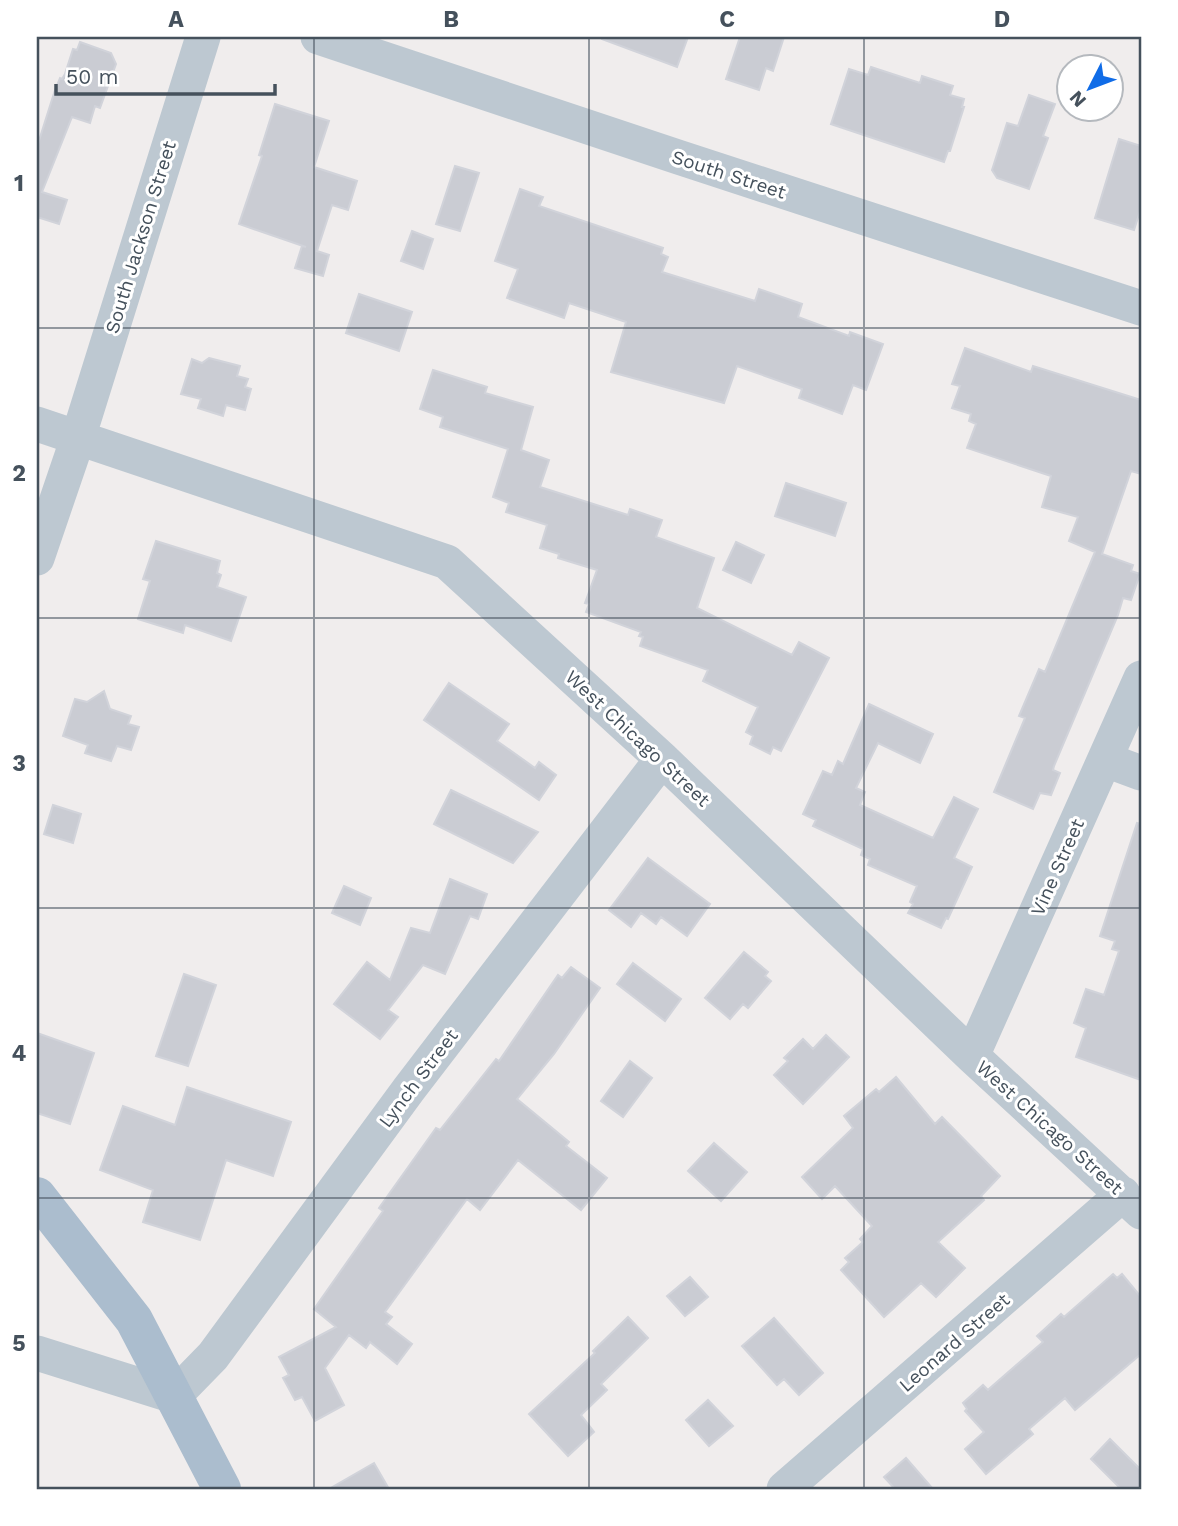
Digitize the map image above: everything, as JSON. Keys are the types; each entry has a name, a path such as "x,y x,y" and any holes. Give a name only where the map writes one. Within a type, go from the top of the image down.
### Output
{"main road":[{"path":"37,1196 134,1320 222,1489"}],"street":[{"name":"South Jackson Street","path":"37,558 78,438 203,37"},
{"name":"South Street","path":"318,37 1141,308"},
{"name":"West Chicago Street","path":"37,424 447,562 662,759 972,1056 1132,1203"},
{"name":"Vine Street","path":"972,1056 1141,677"},
{"name":"Lynch Street","path":"174,1396 213,1356 408,1089 662,759"},
{"path":"1106,760 1141,773"},
{"name":"Leonard Street","path":"784,1489 1132,1203"},
{"path":"37,1353 174,1396"}],"building":[{"path":"602,37 688,37 677,67"},
{"path":"740,37 784,37 773,71 766,68 759,90 726,79"},
{"path":"80,42 111,53 116,64 100,108 95,106 90,123 72,117 42,192 67,200 59,224 37,217 37,147 55,90 60,78 65,74 73,49 77,50"},
{"path":"871,67 920,83 922,76 953,86 950,95 964,99 964,107 944,162 831,124 849,69 868,75"},
{"path":"1029,95 1055,104 1043,136 1048,138 1029,189 997,178 992,170 1007,123 1018,126"},
{"path":"275,104 329,121 314,167 357,181 348,210 332,205 317,251 329,255 323,276 295,268 302,246 306,247 239,224 262,156 259,155"},
{"path":"1119,139 1141,146 1141,208 1134,230 1095,218"},
{"path":"455,166 479,173 460,231 436,224"},
{"path":"520,189 543,197 539,206 663,248 661,254 668,257 662,272 755,301 759,289 802,304 798,317 849,336 850,332 883,344 866,390 853,385 842,414 799,398 802,389 737,366 724,403 611,372 626,322 569,303 564,318 507,298 518,269 495,261"},
{"path":"412,231 433,239 423,269 401,261"},
{"path":"359,294 412,312 399,351 346,333"},
{"path":"965,348 1031,372 1033,366 1141,400 1141,474 1131,471 1102,554 1133,565 1131,571 1140,574 1131,600 1123,598 1054,766 1053,770 1060,773 1051,795 1040,793 1033,809 994,792 1025,718 1019,716 1039,669 1045,672 1095,552 1069,541 1078,517 1042,507 1051,476 967,448 976,424 969,421 971,414 952,408 960,386 952,384"},
{"path":"209,358 240,366 237,376 248,379 245,387 251,389 245,410 226,405 223,416 198,408 201,399 181,394 192,359 202,363"},
{"path":"433,370 487,387 485,393 533,407 521,450 549,460 540,487 628,515 630,509 662,520 656,537 714,558 697,608 792,655 799,642 829,658 781,751 773,747 770,754 750,744 753,736 746,732 758,707 703,681 708,670 640,646 643,637 639,636 641,632 586,612 589,604 585,603 597,570 558,558 559,554 540,548 547,525 506,512 509,503 493,497 508,449 440,427 443,417 420,409"},
{"path":"786,483 846,503 835,536 775,516"},
{"path":"156,541 220,561 217,573 221,575 217,587 246,597 231,641 185,625 183,633 138,619 150,581 143,579"},
{"path":"736,542 764,555 751,583 723,570"},
{"path":"449,683 509,724 497,741 535,768 539,762 556,775 539,800 424,720"},
{"path":"104,691 110,709 131,716 128,724 139,727 131,750 117,746 111,761 85,753 88,745 63,736 75,699 87,702"},
{"path":"869,704 933,734 920,763 878,743 856,788 865,792 860,805 933,838 954,797 978,809 954,858 972,867 948,919 946,918 941,928 908,913 917,886 868,865 870,859 861,855 863,849 813,826 816,820 803,814 823,771 832,775 838,761 843,764"},
{"path":"451,790 538,832 513,863 434,824"},
{"path":"53,805 81,814 73,843 44,834"},
{"path":"1137,823 1141,824 1141,1080 1076,1057 1086,1028 1074,1023 1086,989 1104,995 1119,951 1112,949 1115,941 1100,936"},
{"path":"648,858 710,904 687,936 661,917 656,924 641,913 631,927 609,910"},
{"path":"450,879 487,894 478,919 470,916 445,974 423,965 388,1010 398,1017 380,1039 334,1004 367,962 390,980 411,928 430,933"},
{"path":"344,886 371,898 360,925 332,913"},
{"path":"744,952 768,972 765,976 771,981 748,1008 743,1004 730,1019 705,998"},
{"path":"633,963 681,999 665,1021 617,984"},
{"path":"571,967 600,988 554,1054 517,1099 569,1142 566,1146 607,1178 581,1210 518,1160 480,1210 467,1199 385,1312 392,1317 386,1324 412,1344 397,1364 370,1342 366,1348 349,1335 325,1368 344,1405 315,1421 302,1397 295,1400 283,1378 289,1375 279,1357 336,1327 314,1309 383,1211 379,1208 436,1128 440,1130 496,1059 499,1061 558,975 562,978"},
{"path":"184,974 216,985 188,1066 156,1056"},
{"path":"37,1033 94,1053 70,1124 37,1113"},
{"path":"826,1035 849,1057 803,1104 774,1075 788,1061 784,1058 803,1039 813,1049"},
{"path":"630,1061 652,1078 623,1117 601,1101"},
{"path":"896,1077 935,1124 942,1117 1000,1176 981,1196 984,1200 938,1242 965,1268 936,1297 921,1283 884,1317 841,1270 849,1262 845,1258 863,1242 860,1239 872,1226 835,1186 822,1199 802,1177 853,1128 844,1116 876,1089 879,1092"},
{"path":"187,1087 291,1122 273,1176 226,1160 200,1240 143,1222 153,1190 100,1170 123,1106 175,1125"},
{"path":"714,1143 747,1172 721,1201 688,1171"},
{"path":"1113,1274 1117,1278 1122,1274 1141,1297 1141,1354 1075,1410 1065,1398 1029,1429 1033,1434 986,1474 965,1449 984,1432 965,1411 967,1409 963,1403 983,1385 988,1390 1043,1342 1037,1336 1061,1314 1064,1317"},
{"path":"690,1277 708,1297 685,1316 667,1296"},
{"path":"628,1317 648,1338 601,1384 607,1390 581,1415 594,1432 568,1456 529,1414 595,1353 593,1351"},
{"path":"774,1318 823,1373 799,1395 784,1379 777,1385 742,1346"},
{"path":"708,1400 733,1426 709,1446 686,1420"},
{"path":"1110,1439 1141,1470 1141,1489 1121,1489 1091,1459"},
{"path":"906,1458 933,1489 895,1489 884,1477"},
{"path":"374,1463 389,1489 329,1489"}]}
